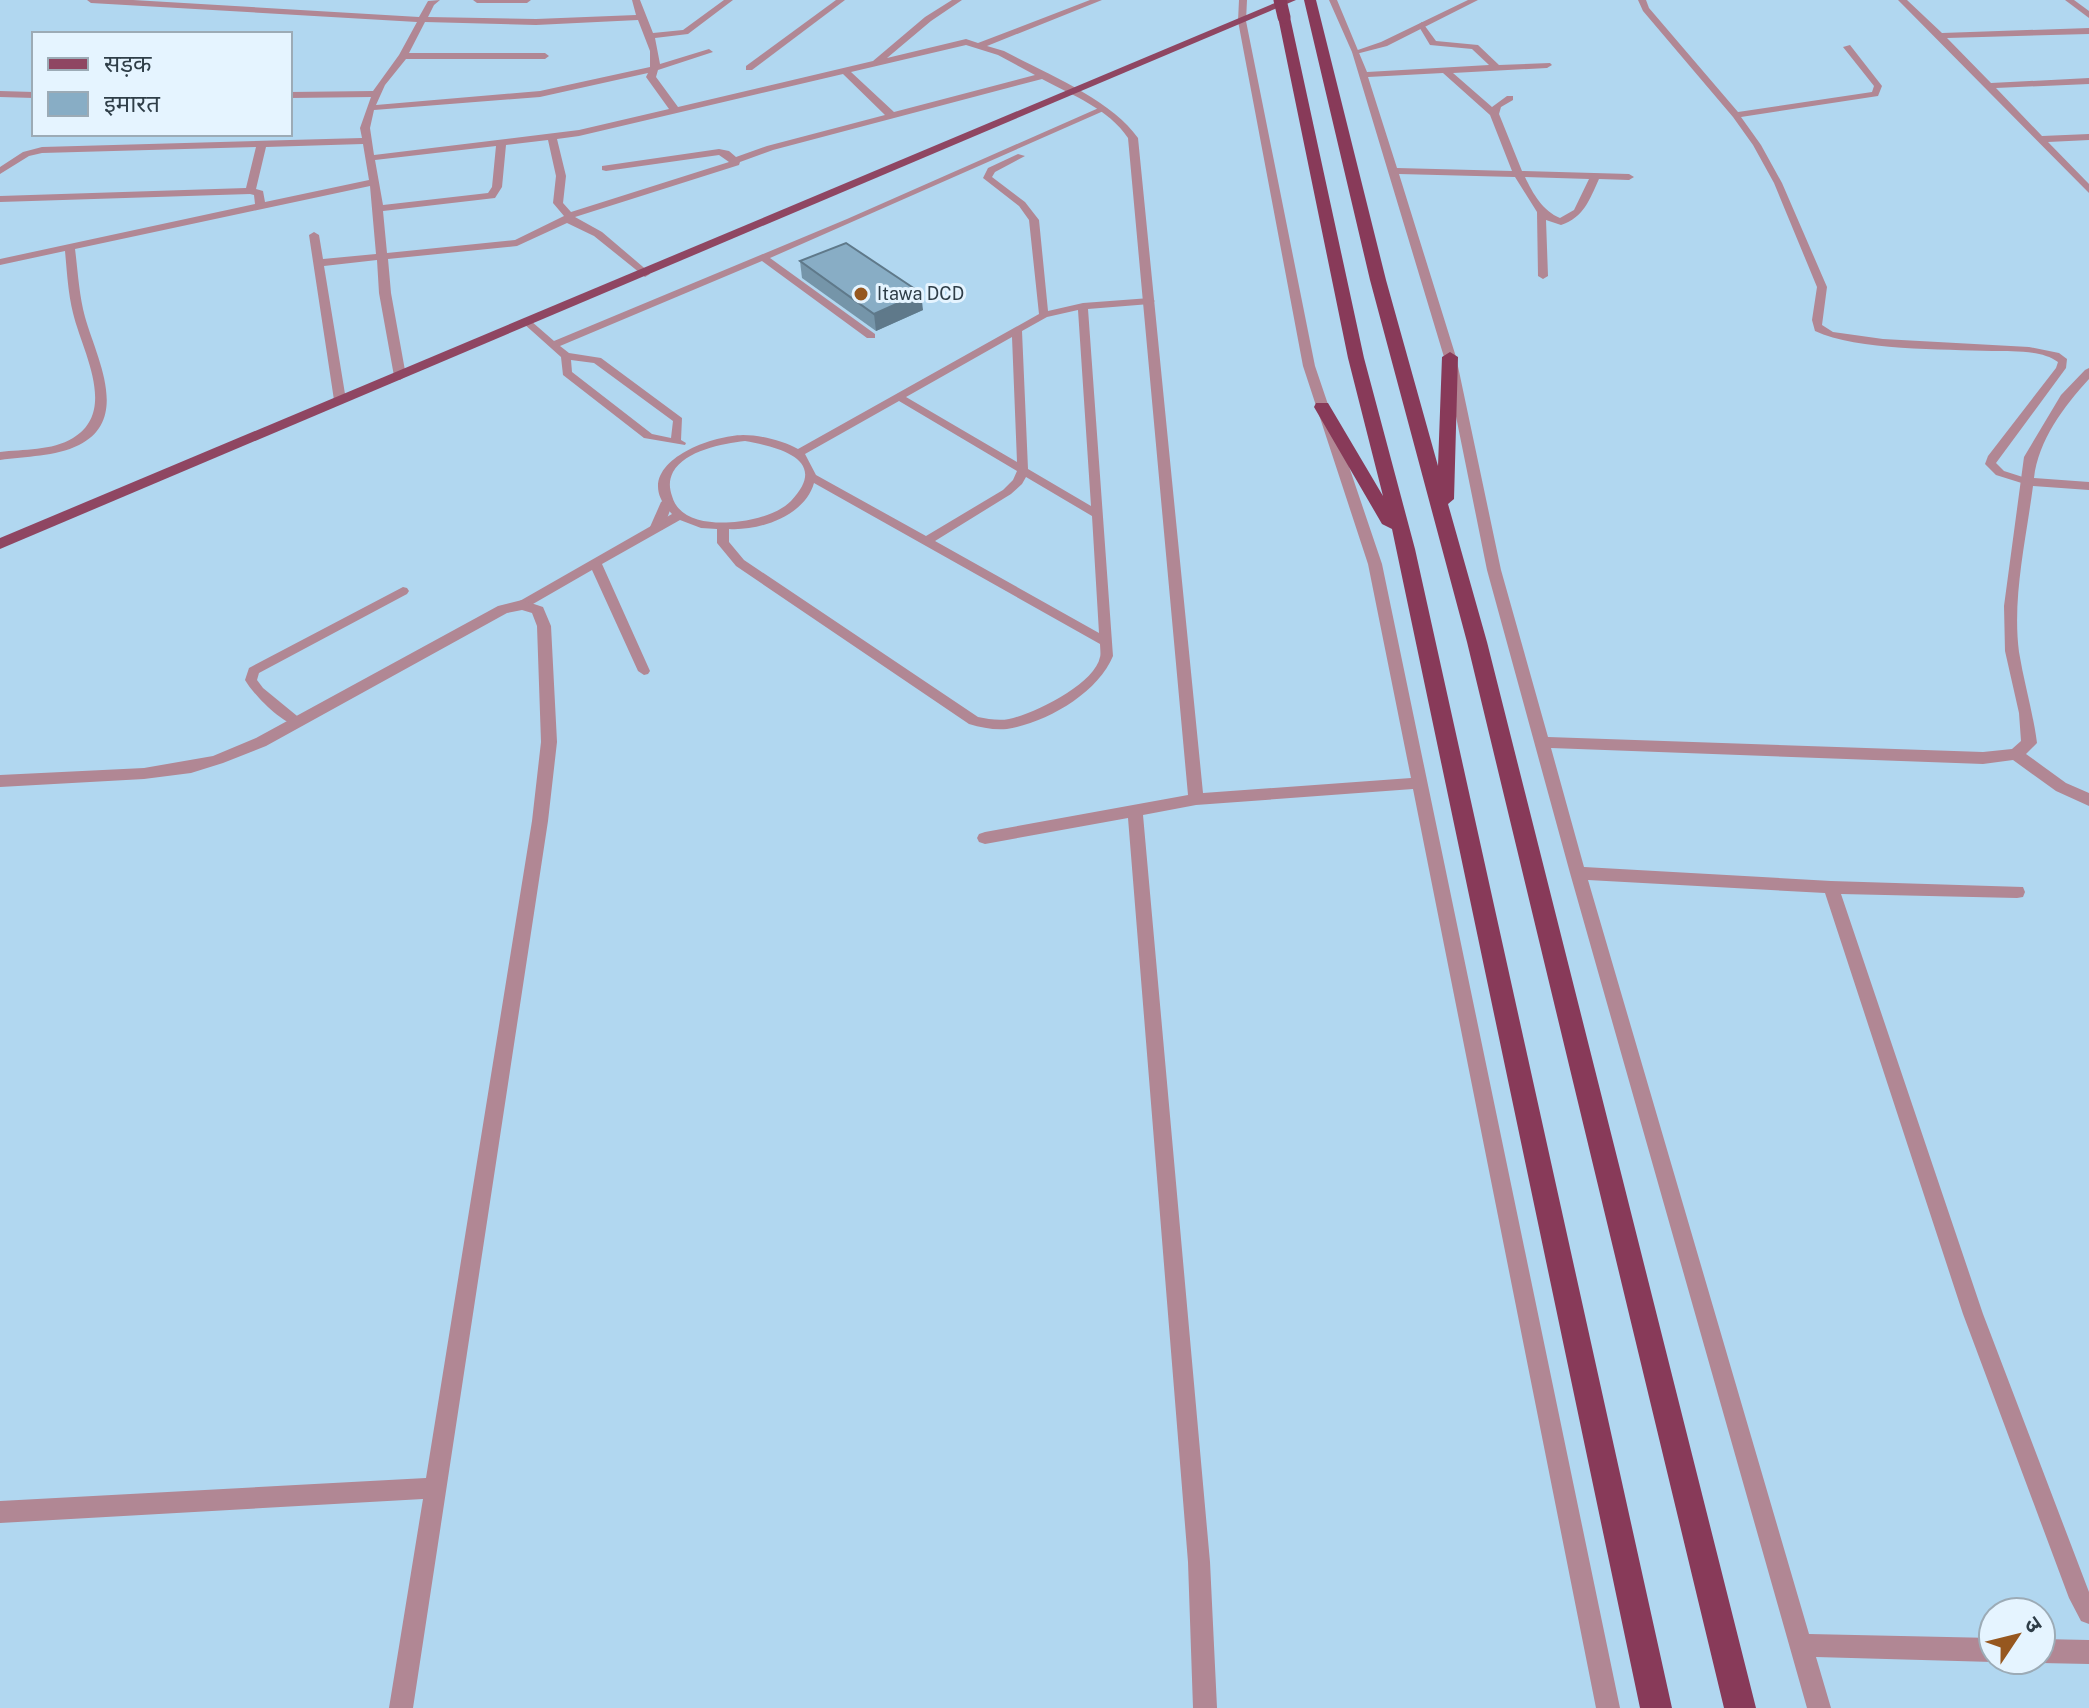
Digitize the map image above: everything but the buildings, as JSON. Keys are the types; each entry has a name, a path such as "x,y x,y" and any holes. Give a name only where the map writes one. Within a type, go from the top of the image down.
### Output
{"highway":[{"path":"1302,4 1477,642 1740,1708"},
{"path":"1302,4 1356,358 1406,549 1656,1708"},
{"path":"1444,522 1450,357"},
{"path":"1322,407 1406,549"}],"main road":[{"path":"0,544 1072,91 1242,21 1302,4"}],"street":[{"path":"91,0 423,19 536,22 639,17"},
{"path":"400,376 385,293 378,207 365,128 377,94 403,56 431,3 436,0"},
{"path":"477,0 527,0"},
{"path":"636,0 639,17 650,36 656,58 651,77 675,110"},
{"path":"650,36 685,32 729,0"},
{"path":"749,68 841,0"},
{"path":"874,64 928,19 958,0"},
{"path":"981,45 1098,0"},
{"path":"1243,0 1242,21 1302,335 1322,407 1375,564 1608,1708"},
{"path":"1902,0 1942,36 2089,190"},
{"path":"2069,0 2089,15"},
{"path":"1302,4 1356,52 1450,357 1494,570 1578,873 1819,1708"},
{"path":"1422,25 1433,43 1475,47 1497,68"},
{"path":"1942,36 2089,31"},
{"path":"370,158 552,138 959,43 981,45 1108,112 1133,138 1196,799"},
{"path":"370,108 540,94 652,69 709,52"},
{"path":"403,56 545,56"},
{"path":"1363,75 1547,65"},
{"path":"1445,70 1494,114 1520,175 1541,214 1543,276"},
{"path":"845,71 891,115"},
{"path":"318,263 517,243 569,217 731,167 735,161 768,149 1043,76"},
{"path":"1988,86 2089,81"},
{"path":"0,94 32,95"},
{"path":"292,95 377,94"},
{"path":"1494,114 1497,105 1510,98"},
{"path":"0,171 31,152 43,136"},
{"path":"2042,139 2089,137"},
{"path":"552,138 561,176 558,203 577,225 598,234 645,274"},
{"path":"31,152 367,141"},
{"path":"250,191 262,143"},
{"path":"378,207 389,209 491,196 497,187 501,143"},
{"path":"606,168 714,152 722,152 735,161"},
{"path":"1393,171 1629,177"},
{"path":"1541,214 1560,220 1576,215 1595,177"},
{"path":"0,262 374,182"},
{"path":"0,199 250,191 259,193 261,207"},
{"path":"314,235 340,400"},
{"path":"0,456 78,441 88,433 101,408 98,369 73,292 70,249"},
{"path":"1543,742 1983,758 2016,754 2029,743 2026,713 2012,651 2011,606 2023,481 2034,447 2065,398 2089,372"},
{"path":"2023,481 2089,486"},
{"path":"657,527 667,502"},
{"path":"0,781 193,767 261,742 503,609 522,605 538,610 544,626 549,742 540,821 401,1708"},
{"path":"2016,754 2061,787 2089,800"},
{"path":"985,838 1196,799 1420,783"},
{"path":"1135,811 1199,1562 1205,1708"},
{"path":"1578,873 1831,887 2017,892"},
{"path":"1831,887 1973,1314 2089,1622"},
{"path":"0,1512 435,1488"},
{"path":"1801,1645 1977,1650"},
{"path":"2057,1651 2089,1652"}],"lane":[{"path":"1356,52 1384,44 1474,0"},
{"path":"1642,0 1736,115 1778,183 1822,287 1823,301 1816,322 1825,334 1856,340 2043,351 2063,361 2061,368 1992,458 1990,464 2000,473 2023,481"},
{"path":"1736,115 1875,94 1878,86 1847,47"},
{"path":"553,345 1108,112"},
{"path":"1044,315 1034,220 1022,204 990,182 987,174 1108,112"},
{"path":"763,257 871,336"},
{"path":"799,453 1044,315 1083,306 1150,301"},
{"path":"723,528 723,543 740,563 974,721 992,725 1012,723 1093,683 1104,669 1106,642 1083,306"},
{"path":"528,323 566,356 597,360 678,420 676,440"},
{"path":"926,541 1007,492 1018,482 1023,470 1017,331"},
{"path":"566,356 567,373 648,436 676,440 692,450"},
{"path":"899,397 1097,514"},
{"path":"745,438 766,439 799,453 808,464 812,477 807,493 794,507 774,519 749,527 723,528 698,524 679,515 667,502 664,486 669,471 692,450 723,440 745,438"},
{"path":"812,477 1106,642"},
{"path":"522,605 679,515"},
{"path":"595,563 644,671"},
{"path":"297,723 258,691 251,680 253,671 403,591"}],"place":[{"name":"Itawa DCD","path":"861,294"}]}
